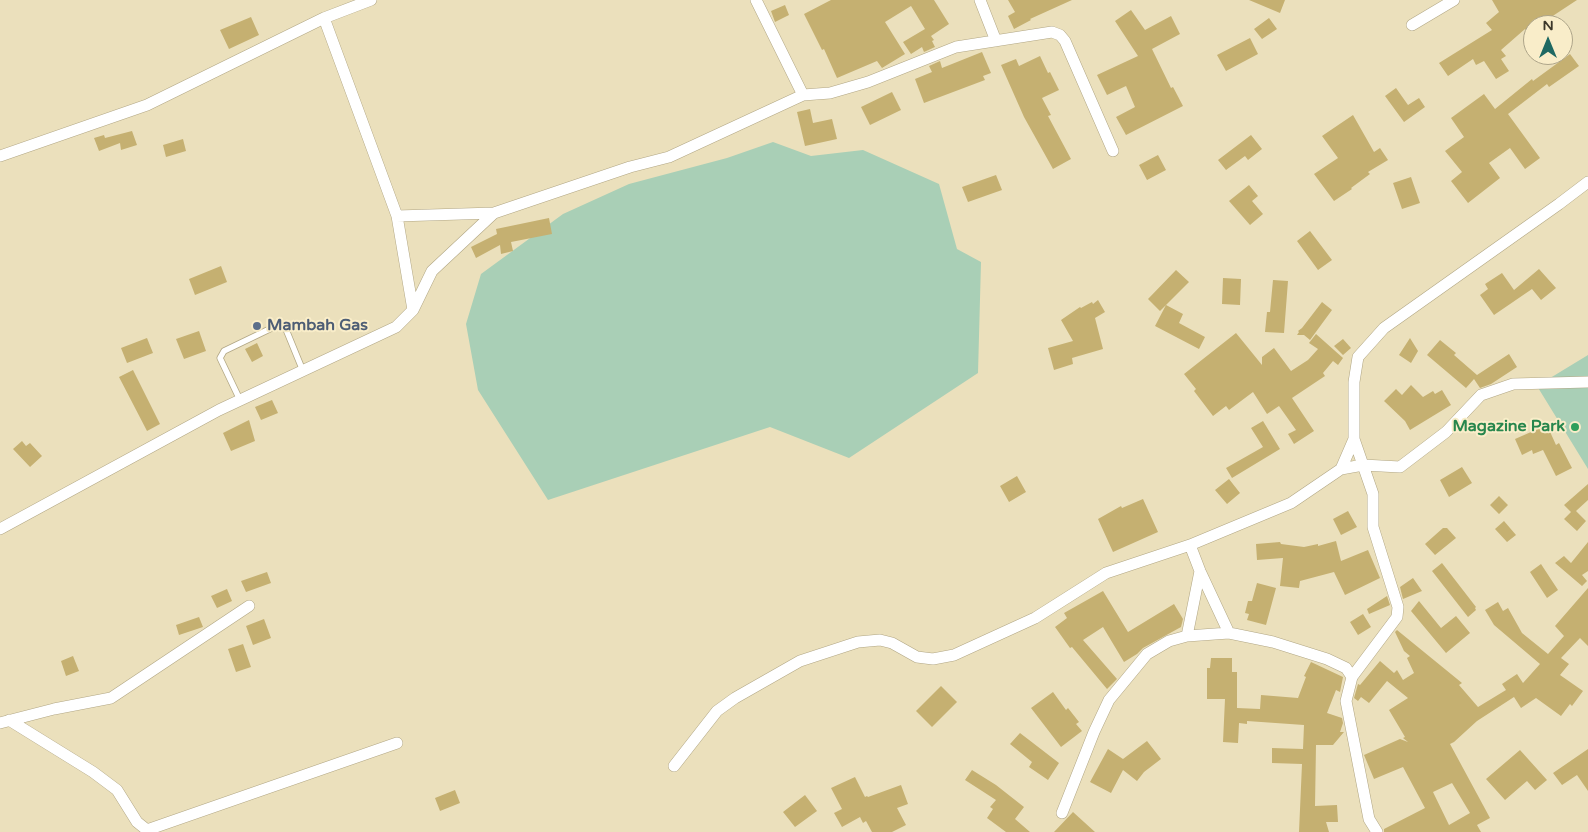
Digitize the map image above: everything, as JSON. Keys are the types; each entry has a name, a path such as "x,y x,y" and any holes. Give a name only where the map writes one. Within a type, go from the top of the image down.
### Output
{"street":[{"path":"0,156 147,105 324,18 371,0"},
{"path":"756,0 803,95"},
{"path":"980,0 996,41"},
{"path":"1412,25 1454,0"},
{"path":"324,18 397,216 413,310"},
{"path":"397,216 494,213 630,167 669,158 803,95 830,93 868,82 956,47 1052,32 1060,35 1065,41 1113,151"},
{"path":"1377,832 1369,819 1346,701 1352,677 1397,618 1398,607 1373,527 1373,494 1354,439 1354,382 1358,357 1384,328 1588,182"},
{"path":"0,529 219,410 396,327 413,310 432,271 494,213"},
{"path":"674,766 717,711 735,698 800,660 858,642 880,640 892,643 917,657 933,659 954,655 1035,618 1106,573 1190,545 1291,504 1341,469 1364,465 1400,467 1446,432 1481,395 1512,384 1588,382"},
{"path":"1341,469 1354,439"},
{"path":"1190,545 1229,633"},
{"path":"1187,636 1200,571"},
{"path":"4,721 111,698 248,606"},
{"path":"1062,813 1094,732 1109,700 1147,654 1169,641 1187,636 1229,633 1273,642 1327,659 1346,668 1352,677"},
{"path":"4,721 92,772 117,790 136,822 146,831 397,743"}],"lane":[{"path":"240,400 220,358 224,351 278,325 285,327 303,371"}],"green space":[{"path":"773,142 811,156 863,150 939,184 957,249 981,262 978,373 849,458 770,427 548,500 478,390 466,324 481,274 563,214 629,184 727,158"},
{"name":"Magazine Park","path":"1588,355 1588,469 1537,386"}],"building":[{"path":"831,0 934,0 949,24 931,36 935,47 924,52 922,47 911,54 903,42 925,29 911,6 885,22 905,54 882,68 877,61 837,78 824,49 822,50 804,14"},
{"path":"1008,0 1072,0 1030,19 1014,29 1008,16 1015,12"},
{"path":"1249,0 1285,0 1280,13"},
{"path":"1492,0 1577,0 1554,15 1523,15 1523,31 1501,50 1506,56 1501,59 1509,71 1496,79 1484,61 1476,65 1473,59 1448,76 1439,63 1492,30 1486,23 1499,12"},
{"path":"785,5 789,15 775,22 771,11"},
{"path":"1131,10 1145,30 1171,16 1180,34 1152,49 1171,88 1173,87 1183,106 1126,135 1116,117 1135,107 1126,86 1107,95 1097,75 1138,56 1115,21"},
{"path":"251,17 259,35 229,49 220,30"},
{"path":"1269,18 1277,29 1262,39 1254,29"},
{"path":"1250,38 1258,54 1226,71 1217,55"},
{"path":"982,52 991,73 983,76 985,80 924,103 915,79 932,72 929,66 940,61 942,68"},
{"path":"1040,56 1059,90 1042,98 1051,115 1048,116 1071,159 1053,169 1024,117 1001,65 1016,59 1019,66"},
{"path":"1573,58 1579,66 1549,87 1547,84 1508,114 1540,158 1525,169 1510,148 1489,163 1500,178 1468,203 1451,181 1462,172 1445,151 1464,137 1451,118 1484,94 1495,109 1532,79 1533,81 1555,65 1573,65"},
{"path":"1396,88 1408,105 1419,98 1425,107 1404,122 1385,96"},
{"path":"892,92 901,110 870,125 861,107"},
{"path":"810,109 813,123 832,119 837,139 805,146 797,112"},
{"path":"1353,115 1374,152 1380,148 1388,160 1368,172 1370,174 1334,201 1314,174 1338,158 1322,136"},
{"path":"132,131 137,145 121,150 120,143 99,151 94,138 104,135 105,138"},
{"path":"1251,135 1262,149 1248,160 1245,156 1226,170 1218,160"},
{"path":"183,139 186,151 166,157 163,145"},
{"path":"1158,155 1166,170 1147,180 1139,165"},
{"path":"996,175 1002,190 968,202 962,187"},
{"path":"1411,177 1420,203 1402,209 1393,183"},
{"path":"1249,185 1258,196 1252,201 1263,214 1250,225 1229,201"},
{"path":"549,218 552,234 511,242 513,251 501,254 500,245 476,258 471,247 497,234 496,229"},
{"path":"1310,231 1332,260 1318,270 1297,241"},
{"path":"221,266 227,282 195,295 189,279"},
{"path":"1539,269 1556,288 1541,300 1532,289 1494,315 1480,295 1488,289 1485,284 1502,273 1514,290"},
{"path":"1176,270 1189,282 1160,311 1148,299"},
{"path":"1223,278 1241,279 1240,305 1222,304"},
{"path":"1273,280 1288,281 1284,333 1265,332 1267,312 1270,312"},
{"path":"1098,300 1105,312 1095,318 1103,349 1072,358 1073,364 1054,370 1048,348 1073,341 1061,320 1080,307 1092,302 1093,304"},
{"path":"1322,302 1332,310 1310,340 1304,335 1297,335 1298,331"},
{"path":"1166,305 1183,314 1179,323 1205,337 1199,349 1155,326"},
{"path":"199,331 206,351 184,359 176,339"},
{"path":"1236,333 1262,365 1262,357 1274,348 1291,371 1308,360 1318,349 1309,343 1316,334 1343,358 1338,365 1333,361 1323,373 1325,376 1292,398 1314,431 1294,444 1288,434 1296,430 1279,406 1267,414 1253,392 1229,410 1226,406 1213,416 1184,374"},
{"path":"147,338 153,353 127,363 121,348"},
{"path":"1410,338 1418,351 1411,363 1399,355"},
{"path":"1343,339 1351,348 1343,355 1334,346"},
{"path":"1440,340 1456,353 1454,355 1477,375 1509,354 1517,367 1491,384 1480,388 1474,379 1466,388 1427,355"},
{"path":"257,343 263,356 252,362 245,349"},
{"path":"133,370 160,424 147,431 119,377"},
{"path":"1411,385 1423,397 1433,391 1435,394 1442,390 1451,405 1410,430 1405,421 1384,401 1396,389 1402,395"},
{"path":"272,400 278,413 261,420 255,407"},
{"path":"249,420 255,441 231,451 223,433"},
{"path":"1263,421 1280,449 1232,478 1226,468 1263,447 1251,428"},
{"path":"1547,425 1556,445 1559,443 1572,468 1556,476 1543,450 1533,454 1532,450 1522,455 1515,439"},
{"path":"22,441 26,446 30,443 42,456 30,467 13,449"},
{"path":"1462,467 1472,483 1449,497 1440,480"},
{"path":"1017,476 1026,492 1009,502 1000,486"},
{"path":"1229,479 1240,493 1227,504 1215,490"},
{"path":"1588,484 1588,500 1576,511 1586,521 1577,531 1564,519 1571,512 1564,505"},
{"path":"1499,496 1508,505 1499,514 1490,505"},
{"path":"1143,499 1158,532 1113,552 1098,519 1121,506 1122,508"},
{"path":"1348,511 1357,527 1341,535 1333,519"},
{"path":"1504,521 1516,535 1507,542 1495,529"},
{"path":"1443,528 1447,528 1456,538 1435,555 1425,544"},
{"path":"1336,541 1341,561 1368,550 1380,578 1345,595 1334,572 1300,581 1299,588 1280,586 1283,558 1257,560 1256,544 1280,542 1281,544 1304,547 1318,544 1318,546"},
{"path":"1588,542 1588,571 1582,575 1587,581 1582,586 1555,563 1564,556 1571,563"},
{"path":"1442,563 1476,607 1476,610 1468,617 1432,571"},
{"path":"1541,564 1558,590 1547,598 1530,572"},
{"path":"267,572 271,583 246,592 241,581"},
{"path":"1413,578 1422,591 1403,599 1400,587"},
{"path":"1257,583 1276,588 1266,625 1247,620 1249,614 1245,613 1248,601 1252,601"},
{"path":"1588,588 1588,646 1580,638 1561,658 1569,664 1560,675 1583,691 1572,706 1570,704 1561,716 1536,698 1521,708 1514,697 1477,721 1450,744 1490,818 1477,825 1481,832 1384,832 1384,829 1425,808 1403,767 1374,779 1364,755 1400,739 1408,742 1403,738 1405,737 1389,710 1408,698 1387,681 1369,703 1361,697 1358,701 1354,698 1358,684 1360,685 1380,661 1394,673 1397,670 1403,680 1414,673 1407,658 1410,656 1404,651 1395,632 1397,630 1462,683 1459,685 1478,707 1506,690 1502,684 1517,674 1523,683 1540,664 1494,625 1485,610 1498,602 1503,611 1508,608 1522,633 1548,654 1564,636 1555,626","holes":["1452,783 1470,813 1449,825 1433,792"]},
{"path":"227,589 232,601 217,608 211,596"},
{"path":"1103,591 1128,632 1174,604 1183,619 1181,627 1143,648 1124,662 1103,627 1083,640 1117,679 1107,689 1072,647 1070,648 1055,627 1067,618 1064,613"},
{"path":"1387,596 1390,605 1369,614 1367,609"},
{"path":"1419,601 1441,628 1456,616 1470,633 1446,653 1411,611"},
{"path":"1363,614 1371,627 1358,635 1350,622"},
{"path":"199,617 203,627 179,635 176,625"},
{"path":"264,619 271,638 253,645 246,626"},
{"path":"243,644 251,667 236,672 228,649"},
{"path":"73,656 79,671 66,676 61,661"},
{"path":"1211,658 1232,658 1232,672 1237,672 1237,708 1260,709 1261,695 1298,698 1306,677 1304,676 1311,662 1343,677 1340,692 1336,690 1327,713 1342,718 1343,723 1340,732 1344,732 1333,745 1316,745 1315,806 1337,805 1338,822 1326,822 1329,832 1299,832 1302,764 1272,763 1272,748 1303,749 1304,725 1247,721 1247,724 1239,723 1238,743 1223,742 1225,699 1207,699 1207,668 1210,668"},
{"path":"941,686 957,702 932,727 916,711"},
{"path":"1053,692 1066,710 1068,708 1079,722 1076,724 1082,731 1061,747 1031,708"},
{"path":"1020,733 1059,763 1048,780 1029,767 1032,762 1010,744"},
{"path":"1147,741 1161,759 1144,772 1137,781 1123,770 1111,793 1090,782 1108,749 1123,759"},
{"path":"1588,749 1588,791 1577,775 1562,785 1553,773"},
{"path":"1520,750 1547,780 1535,790 1527,781 1505,800 1486,779"},
{"path":"972,770 996,785 1024,807 1015,819 1030,832 1006,832 987,818 993,809 990,807 996,800 965,780"},
{"path":"855,777 865,797 901,785 908,804 897,808 906,825 892,832 872,832 866,821 863,823 860,817 842,827 834,813 842,809 831,788"},
{"path":"455,790 460,803 440,811 435,798"},
{"path":"805,795 817,811 795,827 783,812"},
{"path":"1073,812 1095,832 1054,832"}],"place":[{"name":"Mambah Gas","path":"257,326"},
{"name":"Magazine Park","path":"1575,427"}]}
